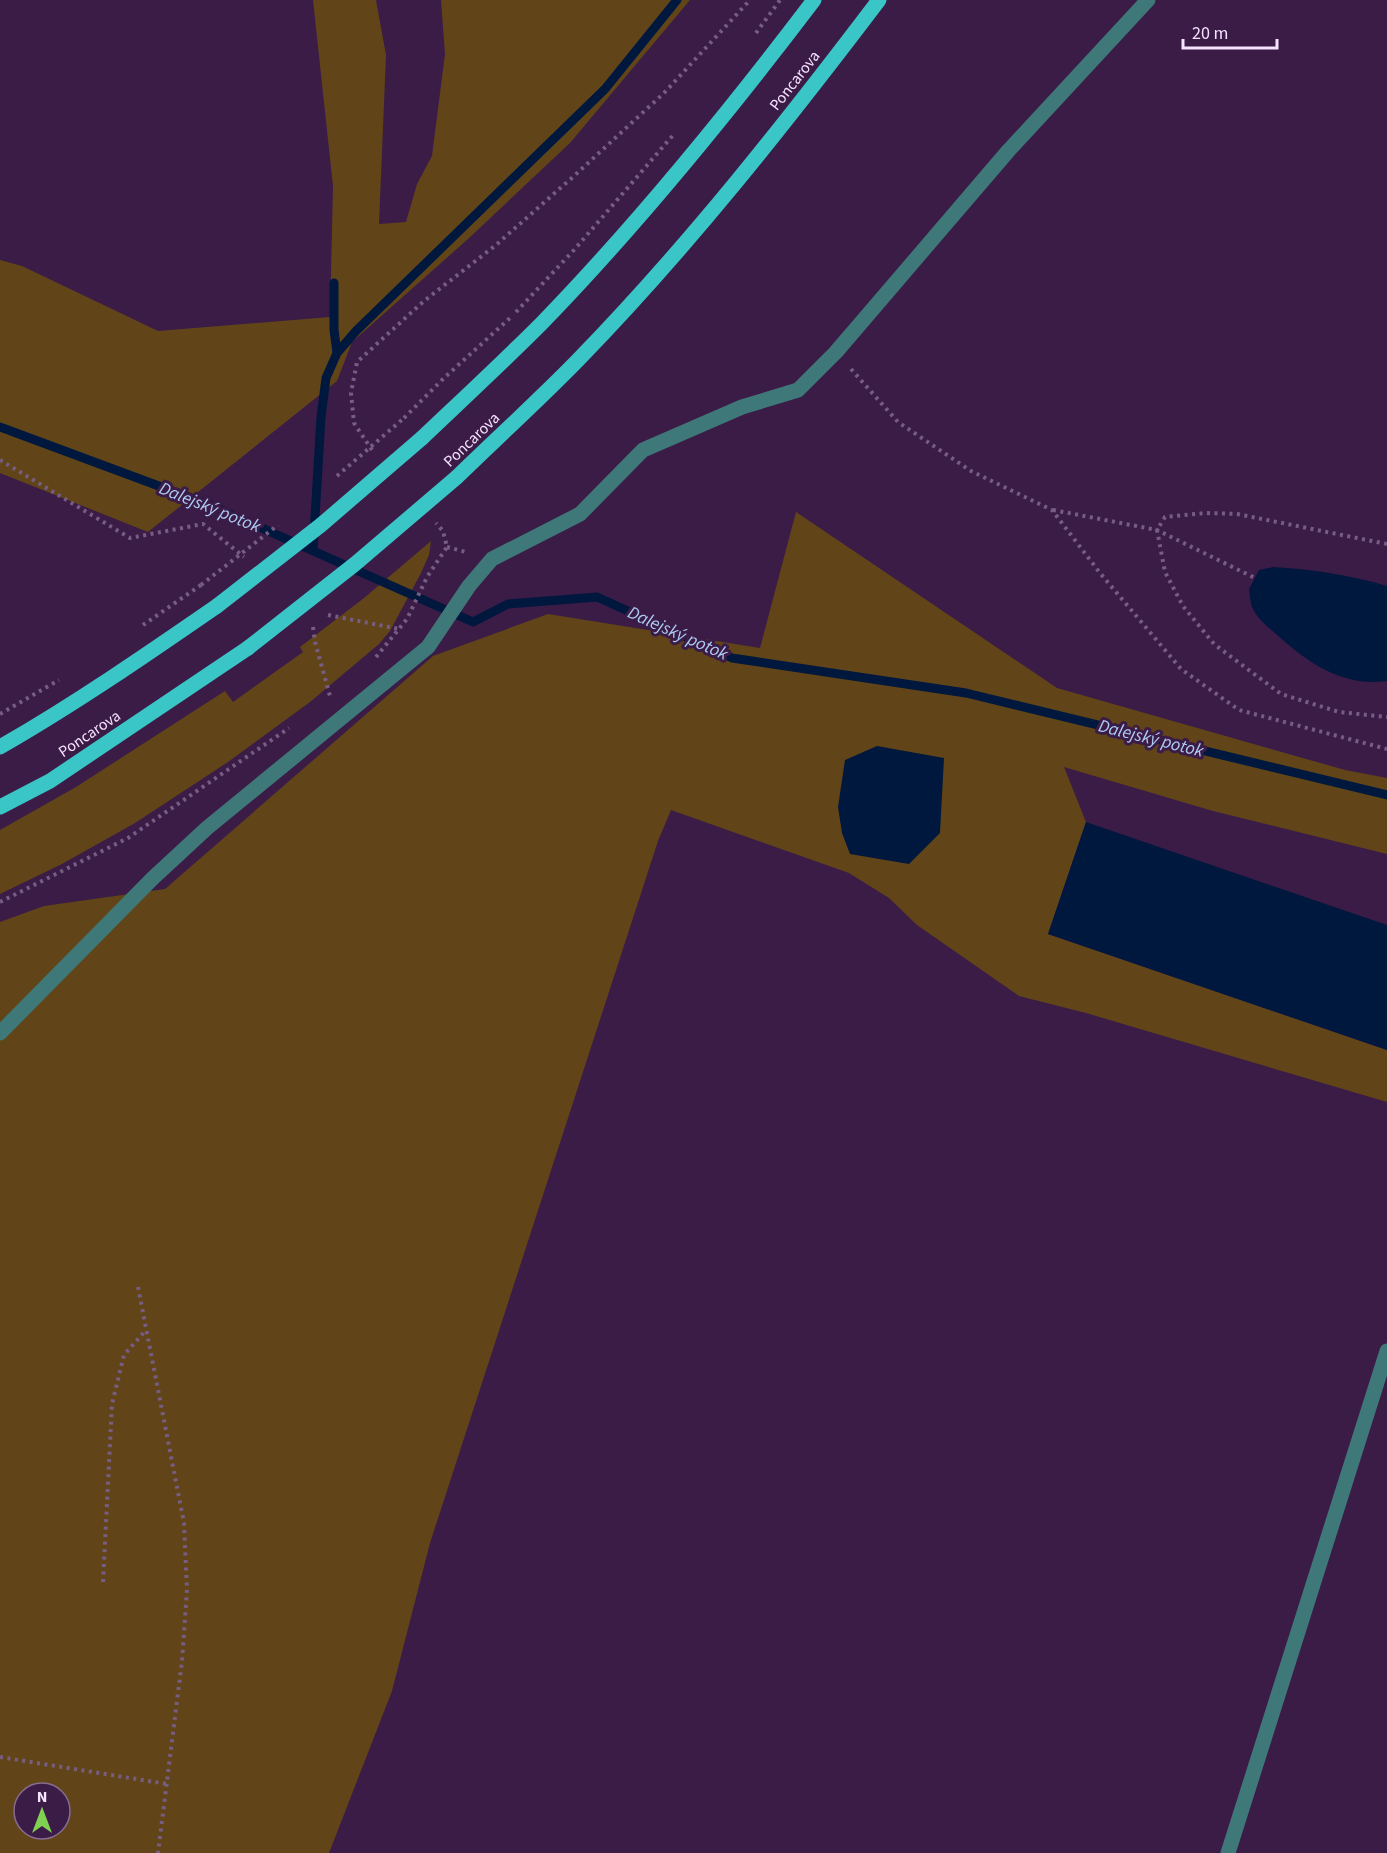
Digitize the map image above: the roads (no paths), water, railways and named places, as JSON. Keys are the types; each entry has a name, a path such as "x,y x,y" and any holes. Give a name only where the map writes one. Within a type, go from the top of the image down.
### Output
{"main road":[{"name":"Poncarova","path":"0,747 128,667 216,606 321,525 422,438 541,324 639,215 726,112 814,0"},
{"name":"Poncarova","path":"0,807 50,781 248,648 355,564 457,477 579,360 680,248 767,144 879,0"}],"lane":[{"path":"0,1033 153,878 207,828 428,647 469,586 492,559 580,514 643,450 742,407 798,390 836,352 1009,150 1148,0"},
{"path":"1228,1853 1387,1351"}],"water":[{"path":"1273,567 1331,573 1387,586 1387,681 1355,680 1327,671 1288,645 1264,624 1253,609 1249,589 1259,570"},
{"path":"877,746 944,758 940,833 909,864 850,854 842,833 838,807 845,760"},
{"path":"1086,822 1387,925 1387,1050 1048,934"}],"waterway":[{"path":"313,551 321,417 326,378 337,353 356,331 605,89 677,0"},
{"path":"334,283 334,330 337,353"},
{"name":"Dalejský potok","path":"0,427 210,505 473,622 508,604 597,597 732,658 966,693 1387,795"}]}
